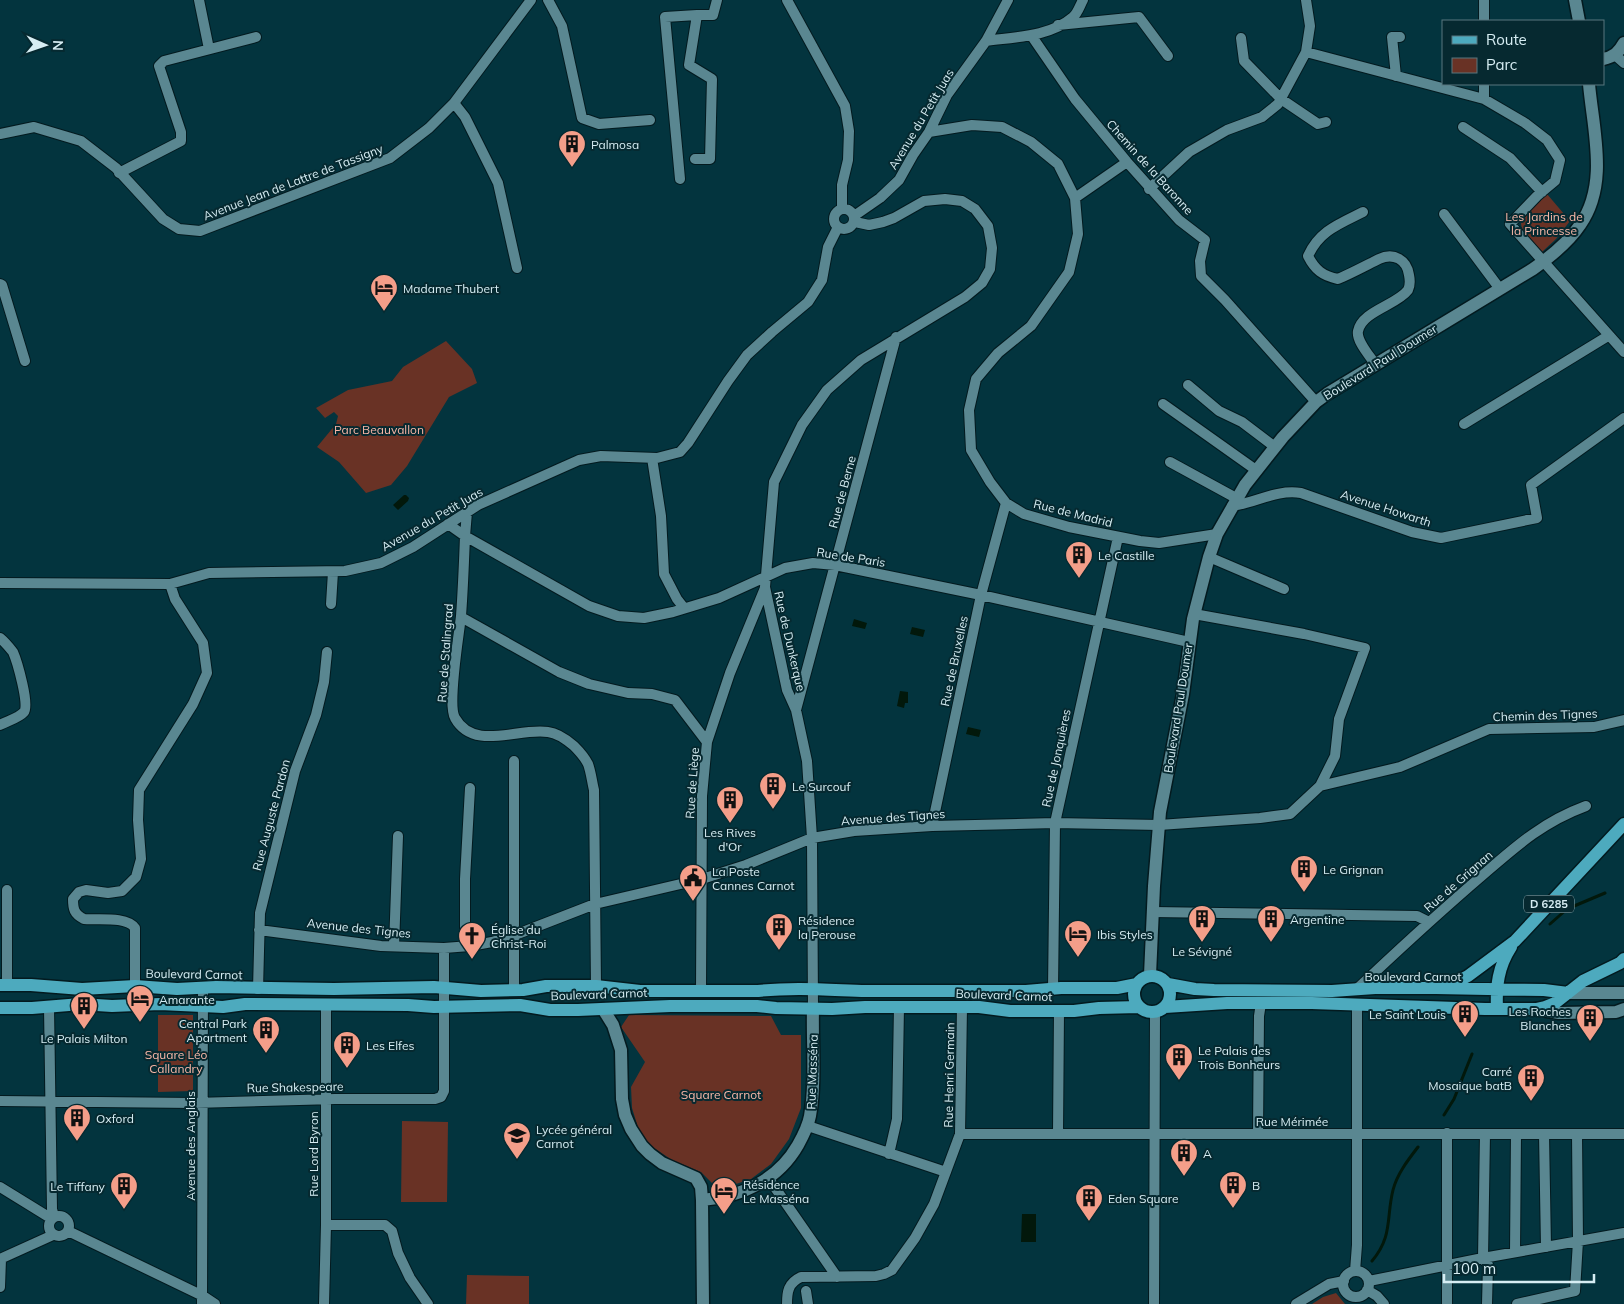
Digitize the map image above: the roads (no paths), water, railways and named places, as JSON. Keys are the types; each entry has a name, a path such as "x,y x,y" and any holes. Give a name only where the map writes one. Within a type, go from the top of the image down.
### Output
{"main road":[{"name":"D 6285","path":"1442,988 1468,976 1515,941 1624,824"},
{"path":"1497,1009 1496,990 1502,961 1515,941"},
{"path":"1160,1009 1170,998 1171,993 1168,984 1160,977 1150,975 1140,980 1137,984 1134,997 1139,1007 1149,1012 1160,1009 1261,1003 1536,1009 1551,1005 1583,981 1623,961"},
{"name":"Boulevard Carnot","path":"3,985 82,989 135,986 167,989 203,987 258,989 444,988 481,991 514,990 546,986 596,986 640,991 1026,991 1117,988 1137,984"},
{"name":"Boulevard Carnot","path":"1168,984 1214,990 1442,988 1544,990 1568,993"},
{"name":"Boulevard Carnot","path":"0,1008 82,1004 223,1006 245,1004 326,1004 444,1007 511,1005 550,1010 670,1006 757,1006 832,1009 962,1007 988,1008 1010,1012 1139,1007"}],"street":[{"path":"198,0 209,49"},
{"name":"Avenue Jean de Lattre de Tassigny","path":"0,134 34,127 80,141 120,172 163,219 179,229 200,231 390,158 428,128 454,103 531,0"},
{"path":"548,0 562,26 582,118 599,124 650,120"},
{"path":"680,179 665,17 713,15 717,0"},
{"path":"787,0 845,106 849,131 848,160 842,185 842,208"},
{"name":"Avenue du Petit Juas","path":"855,219 899,180 929,132 947,95 986,42 1008,0"},
{"path":"1058,26 1074,16 1083,0"},
{"path":"1149,189 1189,152 1227,130 1262,117 1278,104 1306,52 1310,26 1306,0"},
{"path":"1484,0 1484,20"},
{"path":"1575,0 1580,20"},
{"path":"695,159 710,159 712,79 689,65 697,15"},
{"path":"986,42 1031,35 1058,26 1139,17 1168,56"},
{"name":"Chemin de la Baronne","path":"1031,35 1075,99 1149,189 1179,220 1205,240 1200,261 1201,276 1225,300 1316,402"},
{"path":"120,172 181,141 181,132 159,66 164,61 256,37"},
{"path":"1392,37 1396,76"},
{"path":"1241,38 1244,61 1281,99 1318,124 1326,122"},
{"path":"1614,59 1624,43"},
{"path":"1306,52 1396,76 1453,88 1484,99 1525,123 1547,140 1560,160 1555,181 1510,224 1624,352"},
{"path":"1484,85 1484,99"},
{"name":"Boulevard Paul Doumer","path":"1150,975 1159,825 1183,694 1194,614 1217,534 1234,502 1256,470 1275,446 1316,402 1543,262 1563,245 1581,224 1589,209 1597,176 1589,85"},
{"path":"454,103 465,117 498,183 517,268"},
{"name":"Rue de Madrid","path":"929,132 972,125 1002,127 1031,142 1058,164 1075,198 1078,234 1069,272 1032,326 998,353 976,379 969,410 972,450 990,482 1006,503 1024,514 1069,527 1118,537 1159,542 1217,534"},
{"path":"1463,127 1510,158 1542,192"},
{"path":"1075,198 1127,162"},
{"name":"Rue de Dunkerque","path":"812,1008 812,838 807,761 796,710 787,690 766,581 774,482 802,425 827,390 861,360 896,337 965,297 982,283 990,269 992,248 988,226 975,209 962,201 945,199 924,202 894,218 869,225 855,219"},
{"path":"842,208 852,211 855,219 851,227 846,229 838,227 834,222 834,216 842,208"},
{"path":"1363,212 1328,230 1314,243 1308,256 1322,274 1338,279 1383,257 1392,256 1400,258 1408,268 1409,289 1369,316 1358,331 1359,338 1375,364"},
{"path":"1444,214 1500,289"},
{"name":"Avenue du Petit Juas","path":"0,583 170,584 209,573 345,571 381,563 413,547 478,505 579,460 601,456 657,458 680,452 747,355 808,302 822,280 828,247 838,227"},
{"path":"0,284 2,285 26,361"},
{"path":"1464,424 1608,336"},
{"name":"Rue de Berne","path":"796,710 896,337"},
{"path":"1188,385 1219,410 1242,422 1275,446"},
{"path":"1163,404 1256,470"},
{"name":"Avenue Howarth","path":"1234,502 1252,502 1282,492 1301,493 1412,532 1441,538 1536,518 1531,485 1624,418"},
{"path":"652,458 662,516 664,574 684,608"},
{"path":"1170,462 1234,502"},
{"name":"Rue de Bruxelles","path":"932,826 981,595 1006,503"},
{"path":"465,536 467,512"},
{"path":"448,524 465,536"},
{"name":"Rue de Paris","path":"465,536 589,606 618,616 644,618 684,608 766,581 785,568 813,563 835,565 981,595 1189,642"},
{"name":"Rue de Stalingrad","path":"465,536 461,616 452,694 454,718 464,728 476,735 504,736 548,732 564,738 579,751 588,764 594,790 596,986"},
{"name":"Rue de Jonquières","path":"1053,989 1055,823 1118,537"},
{"path":"1209,557 1284,589"},
{"path":"331,604 333,572"},
{"name":"Rue de Liège","path":"701,991 702,796 707,742 730,673 766,581"},
{"path":"135,1006 135,928 132,923 124,920 84,919 78,916 73,909 73,899 79,892 86,890 108,893 122,891 136,877 141,859 138,820 140,790 193,704 207,673 204,643 175,599 170,584"},
{"path":"1194,614 1304,634 1365,648 1339,719 1335,756 1320,786"},
{"path":"461,616 559,672 589,684 628,693 652,694 675,700 707,742"},
{"path":"0,638 14,655 26,707 23,713 0,725"},
{"name":"Rue Auguste Pardon","path":"258,989 260,913 270,866 295,771 316,715 322,690 327,652"},
{"name":"Chemin des Tignes","path":"1159,825 1290,814 1320,786 1400,767 1489,729 1594,727 1624,720"},
{"path":"514,760 514,990"},
{"path":"465,946 465,879 470,788"},
{"name":"Rue de Grignan","path":"1356,990 1428,922 1527,837 1563,815 1586,806"},
{"name":"Avenue des Tignes","path":"259,930 394,946 444,948 465,946 492,942 515,935 595,904 702,879 746,865 812,838 854,830 1055,823 1159,825"},
{"path":"394,946 398,836"},
{"path":"3,985 7,890"},
{"path":"1153,912 1417,916 1428,922"},
{"name":"Rue Shakespeare","path":"0,1101 202,1102 435,1099 441,1097 444,1091 444,948"},
{"name":"Avenue des Anglais","path":"203,987 203,1300"},
{"name":"Boulevard Carnot","path":"1568,993 1585,995 1624,993"},
{"path":"1258,1133 1259,1016 1261,1003"},
{"name":"Rue Lord Byron","path":"324,1304 326,1004"},
{"path":"1355,1271 1357,1245 1357,1005"},
{"path":"49,1007 49,1102 53,1218 49,1226 53,1235"},
{"path":"889,1154 897,1119 900,1007"},
{"name":"Rue Henri Germain","path":"787,1304 788,1290 796,1279 801,1277 876,1276 884,1274 892,1270 915,1238 934,1204 960,1134 962,1007"},
{"name":"Rue Masséna","path":"702,1200 721,1199 769,1179 790,1157 808,1126 811,1106 814,1040 812,1008"},
{"path":"603,1009 613,1025 621,1050 622,1099 631,1129 642,1146 650,1154 662,1163 696,1178 701,1187 703,1304"},
{"path":"814,1040 816,1029 822,1017 832,1009"},
{"path":"1154,1304 1154,1134 1160,1009"},
{"path":"1536,1009 1568,1013 1616,1012 1624,1010"},
{"path":"1058,1134 1059,1011"},
{"path":"808,1126 946,1172"},
{"path":"1447,1133 1447,1304"},
{"name":"Rue Mérimée","path":"960,1134 1624,1134"},
{"path":"1485,1134 1483,1258 1488,1265 1487,1304"},
{"path":"1515,1252 1516,1134"},
{"path":"1544,1134 1546,1247"},
{"path":"1518,1304 1575,1291 1578,1241 1577,1134"},
{"path":"769,1179 836,1277"},
{"path":"0,1187 53,1218 61,1216 66,1219 69,1225 68,1231 61,1236 53,1235 0,1259 0,1287"},
{"path":"326,1225 385,1226 392,1231 398,1253 410,1278 428,1304"},
{"path":"68,1231 203,1300 215,1304"},
{"path":"1384,1304 1368,1285 1362,1272 1355,1271 1348,1274 1344,1281 1345,1288 1352,1296 1362,1295 1368,1285 1447,1265 1624,1233"},
{"path":"1296,1304 1329,1284 1344,1281"},
{"path":"806,1291 808,1304"}],"waterway":[{"path":"1550,924 1567,909 1605,893"},
{"path":"1444,1115 1454,1099 1472,1054"},
{"path":"1372,1261 1379,1252 1386,1235 1391,1200 1397,1178 1418,1147"}],"place":[{"name":"Palmosa","path":"572,168"},
{"name":"Madame Thubert","path":"384,312"},
{"name":"Le Castille","path":"1079,579"},
{"name":"Le Surcouf","path":"773,810"},
{"name":"Les Rives d'Or","path":"730,824"},
{"name":"Le Grignan","path":"1304,893"},
{"name":"La Poste Cannes Carnot","path":"693,902"},
{"name":"Le Sévigné","path":"1202,943"},
{"name":"Argentine","path":"1271,943"},
{"name":"Résidence la Perouse","path":"779,951"},
{"name":"Ibis Styles","path":"1078,958"},
{"name":"Église du Christ-Roi","path":"472,960"},
{"name":"Amarante","path":"140,1023"},
{"name":"Le Palais Milton","path":"84,1030"},
{"name":"Le Saint Louis","path":"1465,1038"},
{"name":"Les Roches Blanches","path":"1590,1042"},
{"name":"Central Park Apartment","path":"266,1054"},
{"name":"Les Elfes","path":"347,1069"},
{"name":"Le Palais des Trois Bonheurs","path":"1179,1081"},
{"name":"Carré Mosaique batB","path":"1531,1102"},
{"name":"Oxford","path":"77,1142"},
{"name":"Lycée général Carnot","path":"517,1160"},
{"name":"A","path":"1184,1177"},
{"name":"B","path":"1233,1209"},
{"name":"Le Tiffany","path":"124,1210"},
{"name":"Résidence Le Masséna","path":"724,1215"},
{"name":"Eden Square","path":"1089,1222"}],"park label":[{"name":"Les Jardins de la Princesse","path":"1544,223"},
{"name":"Parc Beauvallon","path":"379,429"},
{"name":"Square Léo Callandry","path":"176,1061"},
{"name":"Square Carnot","path":"721,1094"}]}
